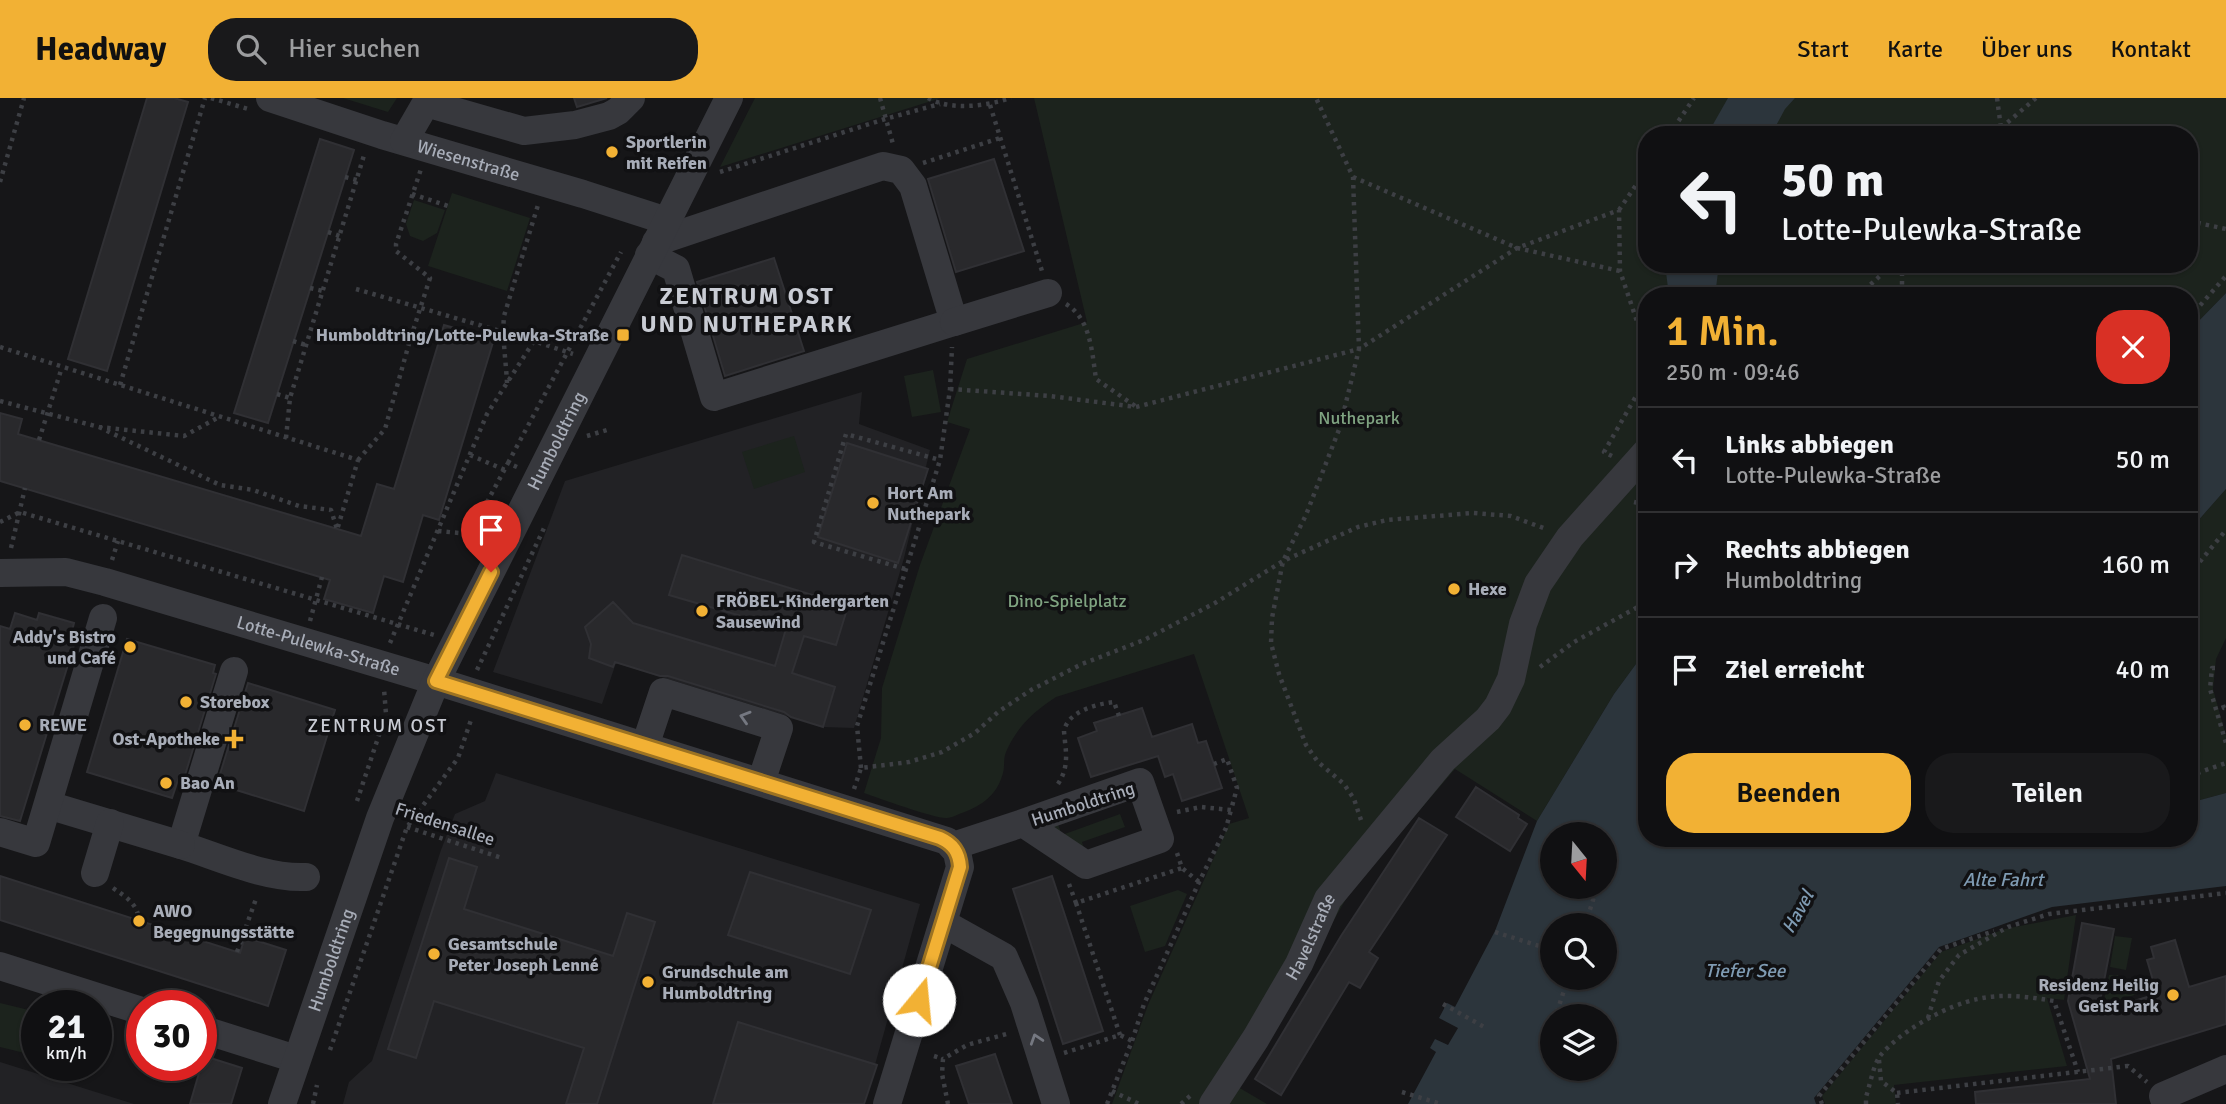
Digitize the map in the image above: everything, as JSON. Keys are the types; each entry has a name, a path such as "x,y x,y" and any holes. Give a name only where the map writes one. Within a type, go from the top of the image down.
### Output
{"street":[{"name":"Wiesenstraße","path":"270,98 544,182 657,240 676,270 714,397 954,322"},
{"path":"416,144 428,101 524,131 575,125 609,116 631,98"},
{"name":"Humboldtring","path":"282,1104 368,812 729,98"},
{"path":"657,240 883,166 901,170 913,186 954,322 1048,293"},
{"name":"Havelstraße","path":"1213,1104 1299,964 1328,899 1443,760 1488,719 1498,706 1511,679 1523,624 1538,584 1570,537 1638,460"},
{"name":"Lotte-Pulewka-Straße","path":"2,573 66,572 479,694 940,838 953,846"},
{"path":"0,832 36,843 103,618"},
{"path":"181,845 234,671"},
{"path":"645,746 663,691 779,728 761,782"},
{"name":"Humboldtring","path":"953,846 1140,782 1160,839 1086,865 1023,823"},
{"path":"48,804 265,872 289,878 306,877"},
{"path":"95,873 110,823"},
{"path":"887,1104 960,867 953,846"},
{"path":"943,923 1004,957 1024,1003 1056,1104"},
{"path":"0,967 126,1006"},
{"path":"217,1034 296,1059"},
{"path":"2165,1100 2226,1069"}],"path":[{"path":"0,182 24,98"},
{"path":"120,385 205,98"},
{"path":"880,98 901,170 1000,138"},
{"path":"928,98 940,104"},
{"path":"687,180 712,175 940,104 990,105 1011,98"},
{"path":"1316,98 1353,177 1359,349 1340,427 1306,515 1283,561 1272,618 1271,643 1300,732 1311,753 1327,772 1344,784 1354,799 1370,848"},
{"path":"1675,126 1694,98"},
{"path":"1997,98 2001,126"},
{"path":"2003,126 2036,98"},
{"path":"990,105 1048,293 1076,310 1090,337 1096,379 1136,407"},
{"path":"286,438 290,398 371,131"},
{"path":"99,428 220,485 253,490 299,506 331,510 337,530 358,460 385,429 430,278 396,251 412,194 416,144"},
{"path":"345,177 356,180"},
{"path":"1353,177 1517,248 1620,271"},
{"path":"507,384 504,316 544,182"},
{"path":"950,389 1050,396 1136,407 1359,349 1517,248 1619,210 1638,182"},
{"path":"412,194 448,206"},
{"path":"1619,210 1620,271 1638,324"},
{"path":"2198,223 2226,229"},
{"path":"328,232 340,236"},
{"path":"438,531 470,534 622,250"},
{"path":"1868,287 1883,273"},
{"path":"2198,308 2226,276"},
{"path":"310,288 323,292"},
{"path":"356,289 596,362"},
{"path":"848,809 861,768 857,726 940,460 950,389 954,322"},
{"path":"293,341 306,345"},
{"path":"368,812 386,714 382,665 487,414 534,341"},
{"path":"0,347 358,460"},
{"path":"38,440 62,366"},
{"path":"1638,393 1604,452 1638,458"},
{"path":"277,394 290,398"},
{"path":"0,401 99,428 184,436 220,416"},
{"path":"586,437 592,425"},
{"path":"905,569 814,542 846,434 940,460"},
{"path":"470,456 505,470"},
{"path":"508,463 538,478"},
{"path":"2,573 25,488"},
{"path":"0,522 20,512 455,642"},
{"path":"861,768 909,762 950,748 975,733 998,712 1031,690 1082,664 1156,634 1215,603 1283,561 1358,527 1387,520 1473,513 1511,516 1570,537"},
{"path":"326,1060 407,827 458,758 483,681 476,674 546,524"},
{"path":"2198,564 2226,530"},
{"path":"304,642 322,577"},
{"path":"1511,679 1517,681 1525,677 1574,642 1638,607"},
{"path":"2215,668 2212,668 2210,689 2226,743"},
{"path":"1066,808 1058,783 1066,768 1064,731 1067,724 1076,714 1105,703 1114,702 1119,716"},
{"path":"1107,1104 1144,1004 1226,828 1237,788 1227,759 1214,764"},
{"path":"2198,773 2226,763"},
{"path":"1172,814 1201,807 1231,810"},
{"name":"Friedensallee","path":"368,812 502,858"},
{"path":"1182,868 1199,882"},
{"path":"237,952 265,872"},
{"path":"95,873 93,881 110,886 129,899 138,911 139,921"},
{"path":"1822,1104 1819,1096 1941,949 2049,914 2226,893"},
{"path":"1076,903 1120,1035"},
{"path":"1928,1018 1939,981 1959,955 2008,927"},
{"path":"1495,932 1540,946"},
{"path":"1866,1104 1879,1058 1902,1035 1928,1018 1978,999 2019,995 2054,1001 2078,1072"},
{"path":"1443,1004 1486,1028"},
{"path":"934,1056 943,1059 967,1045 1033,1029"},
{"path":"1043,1060 1120,1035 1132,1041"},
{"path":"1879,1058 1881,1081 1897,1093 2128,1066 2165,1100"},
{"path":"943,1059 942,1074 948,1104"},
{"path":"313,1104 322,1073"},
{"path":"1112,1091 1139,1104"},
{"path":"1402,1092 1441,1104"},
{"path":"1897,1093 1898,1104"}],"shaded area":[{"name":"FRÖBEL-Kindergarten Sausewind","path":"862,392 859,424 930,450 904,558 854,728 823,727 616,663 602,704 493,672 565,481"},
{"name":"Grundschule am Humboldtring","path":"496,773 920,904 864,1104 343,1104 349,1082 372,1061 455,814 485,801"},
{"path":"0,1062 21,1069 21,1081 61,1081 134,1104 0,1104"}],"green space":[{"path":"343,98 397,98 388,112"},
{"path":"755,98 941,98 720,167"},
{"name":"Nuthepark","path":"1034,98 2226,98 2226,293 2198,322 2198,287 1638,287 1638,661 1614,694 1537,821 1455,769 1350,892 1238,1087 1267,1104 1112,1104 1148,1005 1229,824 1249,818 1194,654 1056,697 1048,702 1033,714 1010,743 1005,755 1004,770 993,793 970,810 947,818 864,793 881,738 882,688 920,565 970,429 947,422 967,359 1087,322"},
{"path":"452,193 530,218 507,291 428,266"},
{"path":"414,200 445,210 437,233 423,241 410,236 406,224"},
{"path":"933,370 941,412 912,417 904,376"},
{"path":"794,436 805,472 754,489 742,452"},
{"path":"2226,489 2226,638 2216,659 2213,689 2226,736 2226,793 2198,801 2198,521"},
{"path":"1120,814 1125,827 1082,842 1086,855 1062,835"},
{"path":"1057,822 1062,834 1051,825"},
{"path":"1178,890 1187,894 1165,946 1145,952 1130,906"},
{"path":"2076,915 2064,1000 2047,998 2067,1066 1894,1085 1896,1104 1825,1104 1822,1096 1941,952 2005,929"},
{"path":"2115,936 2132,938 2126,970 2110,967"},
{"path":"2109,975 2118,975 2121,984 2128,987 2134,985 2137,977 2143,977 2145,983 2150,982 2153,989 2106,1004 2104,1000"},
{"path":"0,1003 21,1008 21,1052 0,1047"}],"water":[{"path":"1728,98 1795,98 1776,126 1712,126"},
{"path":"1666,273 1718,273 1716,287 1668,287"},
{"path":"2226,293 2226,489 2198,521 2198,322"},
{"name":"Tiefer See","path":"1638,661 1638,847 2198,847 2198,801 2226,793 2226,886 2052,907 1939,947 1814,1098 1816,1104 1408,1104 1436,1052 1430,1048 1435,1039 1448,1045 1458,1028 1439,1018 1447,1003 1455,1007 1495,931 1537,821 1614,694"}],"building":[{"path":"147,98 174,98 188,102 107,371 68,359"},
{"path":"574,98 607,98 577,107"},
{"path":"320,139 354,150 268,423 234,413"},
{"path":"994,159 1024,251 956,272 928,179"},
{"path":"774,258 804,351 725,376 697,282"},
{"path":"444,325 494,339 439,520 423,515 403,582 384,576 373,613 324,599 330,580 0,481 0,413 22,419 18,434 361,536 377,484 394,489"},
{"name":"Hort Am Nuthepark","path":"847,443 928,469 898,563 818,537"},
{"path":"682,555 848,606 836,645 804,636 792,673 835,687 823,727 668,676 615,662 613,667 589,658 591,644 585,627 613,602 633,623 775,666 786,629 669,595"},
{"name":"REWE","path":"15,613 37,620 39,613 74,623 72,631 78,632 20,821 0,816 0,626 10,629"},
{"path":"127,639 215,665 213,673 216,674 185,775 180,774 172,798 87,772"},
{"path":"248,683 335,710 304,811 217,784"},
{"path":"1142,708 1152,737 1192,724 1198,743 1206,741 1222,788 1182,801 1173,774 1165,777 1158,756 1091,777 1078,738 1097,731 1094,723"},
{"path":"1476,787 1519,815 1518,818 1527,824 1510,851 1456,817"},
{"path":"1419,818 1447,835 1369,952 1378,958 1360,988 1349,982 1281,1095 1255,1079 1341,936"},
{"path":"449,858 477,867 464,909 613,956 627,913 655,922 597,1104 566,1104 584,1048 434,1001 416,1058 388,1049"},
{"path":"750,872 871,910 850,974 728,935"},
{"path":"0,876 240,953 245,937 286,950 268,1006 0,920"},
{"path":"1052,876 1103,1031 1063,1044 1013,889"},
{"name":"Residenz Heilig Geist Park","path":"2082,923 2114,929 2098,1012 2157,994 2147,960 2154,958 2151,947 2175,940 2189,987 2226,976 2226,1024 2111,1059 2116,1104 1976,1104 1975,1092 2090,1079 2068,1001"},
{"path":"738,1022 877,1065 864,1104 713,1104"},
{"path":"995,1054 1012,1104 969,1104 956,1066"},
{"path":"217,1060 242,1068 231,1104 190,1104 197,1081 217,1081"}],"place":[{"name":"Sportlerin mit Reifen","path":"612,152"},
{"name":"Humboldtring/Lotte-Pulewka-Straße","path":"623,335"},
{"name":"Hort Am Nuthepark","path":"873,503"},
{"name":"Hexe","path":"1454,589"},
{"name":"FRÖBEL-Kindergarten Sausewind","path":"702,611"},
{"name":"Addy's Bistro und Café","path":"130,647"},
{"name":"Storebox","path":"186,702"},
{"name":"REWE","path":"25,725"},
{"name":"Ost-Apotheke","path":"234,739"},
{"name":"Bao An","path":"166,783"},
{"name":"AWO Begegnungsstätte","path":"139,921"},
{"name":"Gesamtschule Peter Joseph Lenné","path":"434,954"},
{"name":"Grundschule am Humboldtring","path":"648,982"},
{"name":"Residenz Heilig Geist Park","path":"2173,995"}],"district":[{"name":"ZENTRUM OST UND NUTHEPARK","path":"747,310"},
{"name":"ZENTRUM OST","path":"378,726"}],"route":[{"path":"491,572 436,681 940,838 953,846 960,859 960,867 919,1000"}],"park label":[{"name":"Dino-Spielplatz","path":"1067,601"}],"water label":[{"name":"Alte Fahrt","path":"2003,880"},
{"name":"Havel","path":"1798,912"}]}
